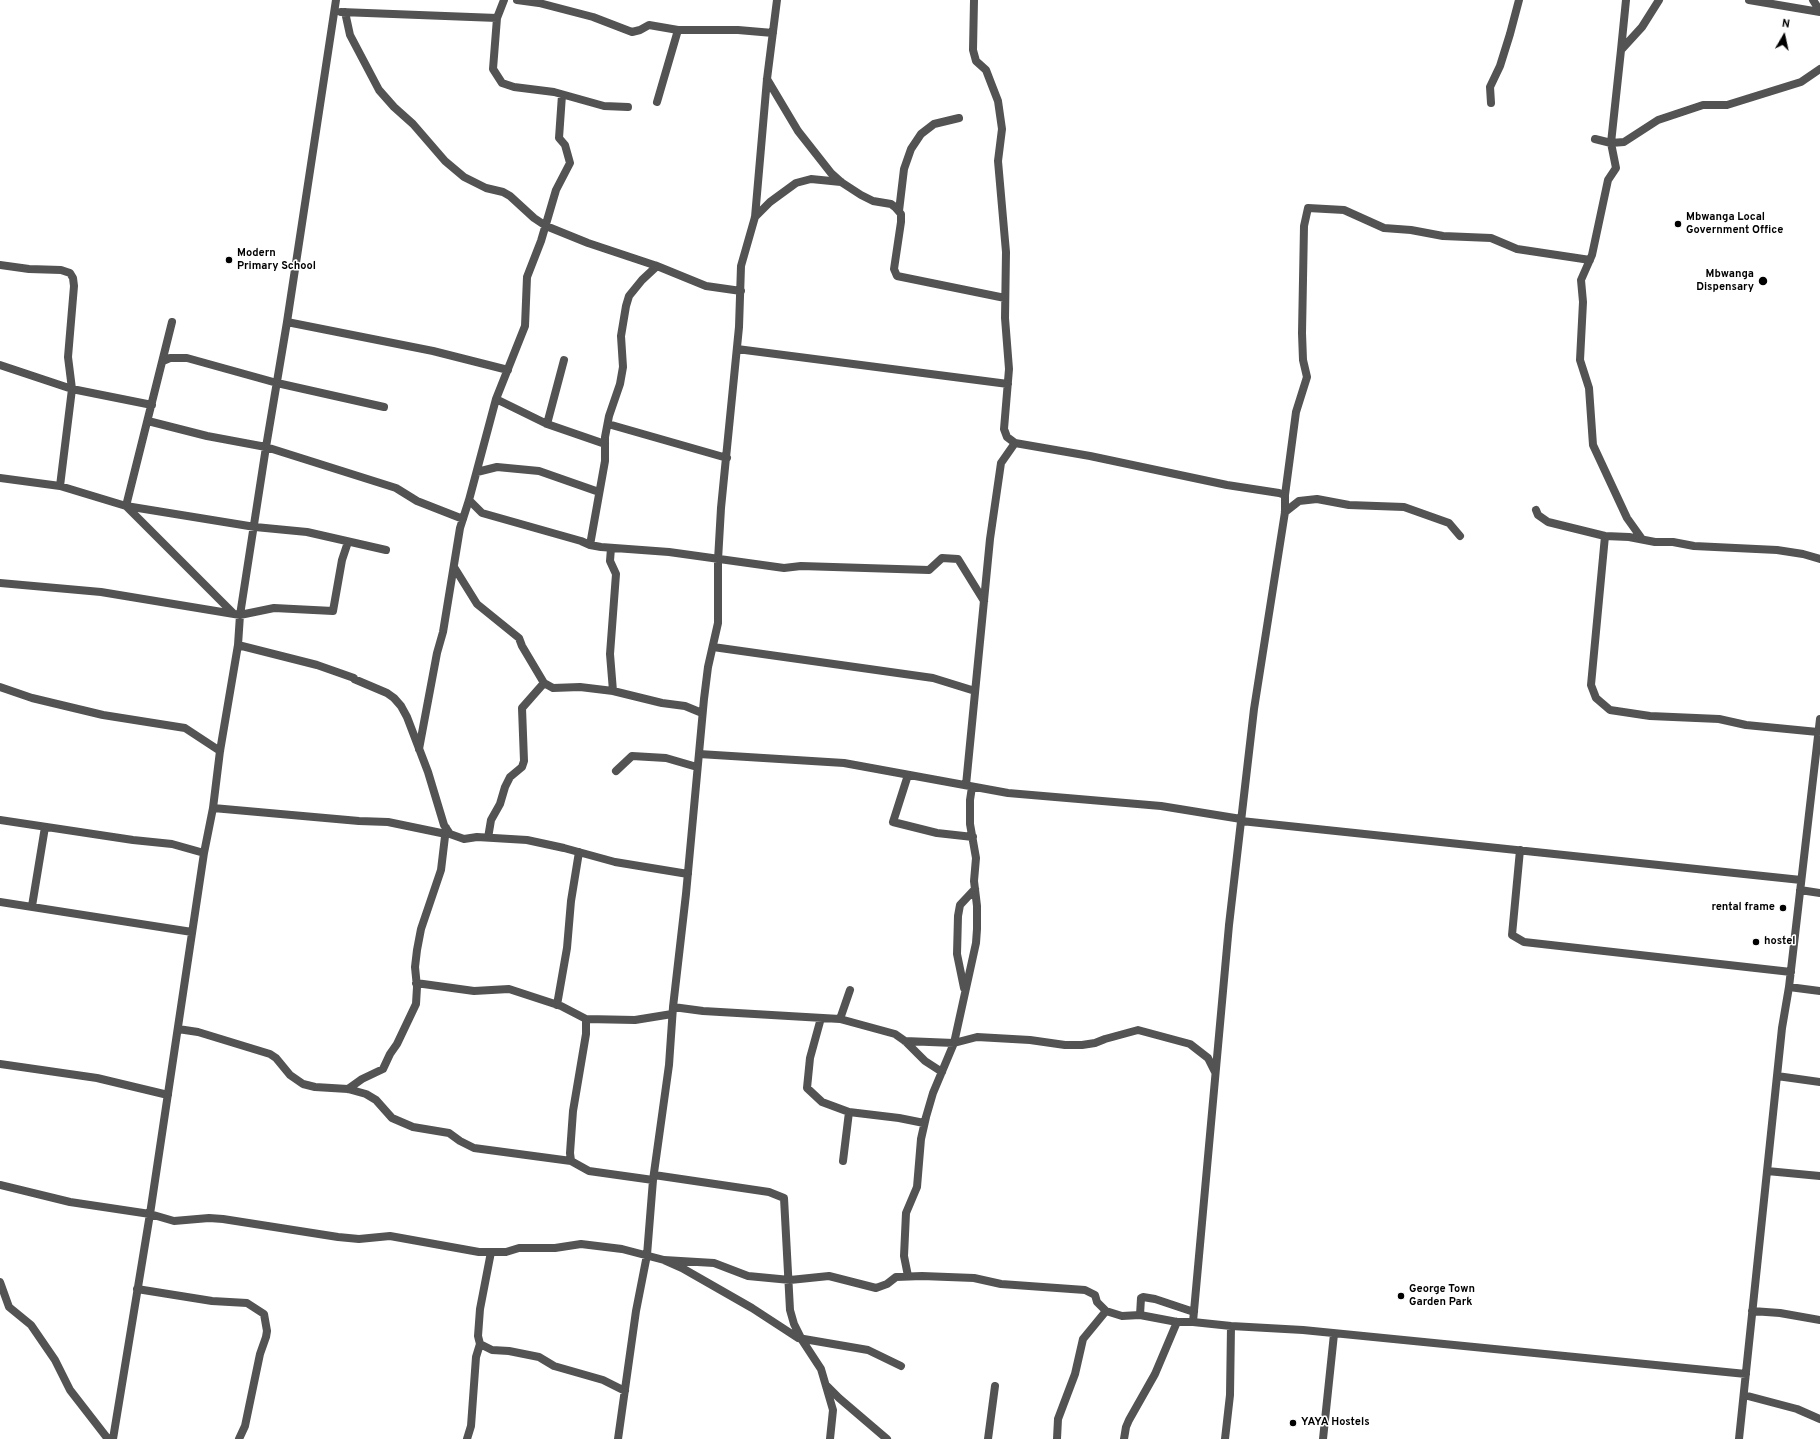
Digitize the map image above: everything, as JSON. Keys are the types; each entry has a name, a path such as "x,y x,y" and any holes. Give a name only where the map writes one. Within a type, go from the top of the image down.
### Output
{"street":[{"path":"113,1439 150,1214 204,853 238,645 237,614 255,527 266,447 287,322 336,0"},
{"path":"504,0 496,18 493,69 502,83 514,87 554,92 604,106 628,107"},
{"path":"517,0 540,2 593,17 632,32 649,25 678,30 738,30 773,34"},
{"path":"618,1439 636,1311 647,1255 654,1178 669,1065 702,713 708,667 718,623 718,560 721,508 738,349 741,266 755,217 767,79 777,0"},
{"path":"974,0 973,50 976,60 986,70 998,102 1002,129 998,161 1006,252 1005,298 1009,369 1004,429 1007,436 1015,443 1090,456 1227,485 1285,495"},
{"path":"1492,103 1490,87 1500,66 1519,0"},
{"path":"1626,0 1611,143 1616,168 1608,180 1590,260 1581,280 1582,302 1580,360 1589,388 1593,445 1626,518 1642,539"},
{"path":"1621,50 1642,27 1659,0"},
{"path":"1749,0 1820,12"},
{"path":"1813,0 1820,12"},
{"path":"334,12 496,18"},
{"path":"345,12 350,35 379,90 394,107 413,124 445,161 464,177 486,188 503,192 510,196 524,210 546,226 588,243 657,266 706,286 740,291"},
{"path":"657,102 678,30"},
{"path":"1595,139 1611,143 1624,142 1658,120 1703,105 1727,105 1801,82 1820,70"},
{"path":"767,79 802,138 831,173 841,182 861,195 891,204 899,210 902,217 894,269 897,276 1005,298"},
{"path":"419,749 437,653 443,632 463,518 496,399 524,326 527,277 546,226 556,190 570,163 565,145 559,138 562,95"},
{"path":"899,210 904,169 911,149 921,134 934,124 959,118"},
{"path":"755,217 770,202 796,183 812,179 841,182"},
{"path":"1193,1322 1229,925 1254,709 1285,512 1285,495 1296,412 1307,377 1303,360 1302,333 1304,226 1308,208 1344,210 1384,228 1410,230 1443,236 1491,238 1516,249 1590,260"},
{"path":"0,265 29,269 61,270 70,272 73,278 74,286 68,356 72,389 60,486"},
{"path":"590,545 605,461 605,444 608,424 620,384 623,367 621,336 626,306 629,296 642,280 657,266"},
{"path":"126,506 172,322"},
{"path":"287,322 439,352 508,370"},
{"path":"738,349 1008,384"},
{"path":"163,361 170,358 187,358 277,383 384,406"},
{"path":"547,424 564,360"},
{"path":"0,365 72,389 152,405"},
{"path":"496,399 547,424 605,444"},
{"path":"148,421 207,436 266,447 396,488 417,501 463,518"},
{"path":"608,424 727,458"},
{"path":"908,1276 904,1256 906,1214 917,1187 921,1139 924,1123 933,1093 954,1043 962,1013 964,990 976,943 976,858 970,824 969,786 975,691 990,539 1001,463 1015,443"},
{"path":"477,472 497,467 539,471 599,492"},
{"path":"0,478 60,486 126,506 255,527 307,532 386,550"},
{"path":"1285,512 1299,501 1317,499 1349,505 1404,506 1449,524 1460,536"},
{"path":"469,500 482,513 581,541 590,545 611,548 670,552 718,560 784,568 801,566 929,570 942,558 958,559 984,600"},
{"path":"126,506 237,614"},
{"path":"1536,510 1538,515 1548,522 1605,536 1642,539 1654,542 1673,542 1694,546 1777,550 1802,554 1820,559"},
{"path":"1605,536 1591,685 1596,698 1610,710 1650,716 1719,718 1746,725 1818,732"},
{"path":"0,583 101,592 237,614 274,608 333,611 342,560 348,542"},
{"path":"611,548 610,561 616,574 610,654 613,691"},
{"path":"454,567 477,604 519,638 522,646 544,683 553,688 580,687 613,691 662,703 685,706 702,713"},
{"path":"238,645 317,665 354,678 387,693 401,706 419,749 446,831 441,870 421,929 415,960 416,1004 383,1069 362,1079 348,1089"},
{"path":"713,647 933,678 975,691"},
{"path":"488,838 491,820 500,804 505,787 510,777 522,767 524,760 522,708 544,683"},
{"path":"0,687 32,698 103,715 185,728 220,751"},
{"path":"1745,1439 1739,1439 1752,1310 1782,1028 1791,972 1820,719"},
{"path":"699,754 844,763 1008,793 1161,806 1241,820 1801,880"},
{"path":"616,771 632,756 666,758 697,767"},
{"path":"908,775 893,822 937,833 973,837"},
{"path":"212,808 359,821 388,822 446,831 464,839 477,837 526,840 615,862 688,874"},
{"path":"0,820 172,844 204,853"},
{"path":"32,906 45,827"},
{"path":"1520,850 1512,935 1524,942 1791,972"},
{"path":"557,1005 567,948 571,900 579,852"},
{"path":"964,990 957,954 956,929 960,905 975,889"},
{"path":"1800,890 1820,892"},
{"path":"0,902 192,932"},
{"path":"960,905 977,906"},
{"path":"416,983 474,991 509,989 557,1005 586,1019 635,1020 673,1011 703,1011 840,1019 895,1034 905,1041 925,1061 942,1072"},
{"path":"1789,987 1820,991"},
{"path":"840,1019 850,990"},
{"path":"821,1018 810,1058 807,1088 822,1102 849,1112 899,1118 924,1123"},
{"path":"572,1161 570,1153 573,1111 586,1034 586,1019"},
{"path":"178,1029 198,1032 270,1054 276,1058 290,1075 306,1085 348,1089 370,1096 389,1116 406,1125 421,1129 450,1133 474,1148 572,1161 589,1171 769,1192 784,1198 784,1215 790,1280 790,1310 794,1324 802,1340 821,1369 833,1410 830,1439"},
{"path":"905,1041 954,1043 977,1038 1030,1040 1065,1045 1082,1045 1096,1043 1104,1039 1138,1030 1194,1046 1208,1058 1216,1073"},
{"path":"0,1064 97,1078 168,1095"},
{"path":"1777,1076 1820,1082"},
{"path":"843,1162 849,1112"},
{"path":"1767,1171 1820,1176"},
{"path":"0,1185 70,1202 150,1214 174,1221 209,1218 223,1219 338,1237 359,1239 390,1236 479,1252 506,1252 519,1248 555,1248 581,1244 622,1249 664,1260 682,1268 752,1308 802,1340 868,1350 901,1366"},
{"path":"467,1439 471,1426 476,1357 480,1344 478,1336 480,1310 491,1252"},
{"path":"664,1260 714,1263 748,1276 790,1280 829,1276 876,1288 887,1284 896,1277 974,1278 1001,1284 1085,1290 1096,1295 1097,1302 1106,1311 1122,1316 1140,1315 1177,1322 1193,1322 1334,1334 1746,1374"},
{"path":"0,1282 9,1307 31,1325 55,1360 70,1390 108,1439"},
{"path":"137,1289 247,1304 264,1314 267,1331 266,1337 262,1348 245,1426 239,1439"},
{"path":"1140,1315 1141,1299 1143,1297 1155,1299 1194,1312"},
{"path":"1752,1310 1820,1320"},
{"path":"1057,1439 1058,1419 1075,1374 1083,1340 1106,1311"},
{"path":"1124,1439 1129,1420 1155,1374 1177,1322"},
{"path":"1224,1439 1230,1395 1232,1326"},
{"path":"1323,1439 1334,1334"},
{"path":"480,1344 483,1347 492,1350 509,1351 539,1357 554,1366 603,1380 624,1391"},
{"path":"825,1384 887,1439"},
{"path":"988,1439 995,1386"},
{"path":"1744,1396 1797,1409 1820,1419"}],"place":[{"name":"Mbwanga Local Government Office","path":"1678,224"},
{"name":"Modern Primary School","path":"229,260"},
{"name":"Mbwanga Dispensary","path":"1763,281"},
{"name":"rental frame","path":"1783,908"},
{"name":"hostel","path":"1756,942"},
{"name":"George Town Garden Park","path":"1401,1296"},
{"name":"YAYA Hostels","path":"1293,1423"}]}
